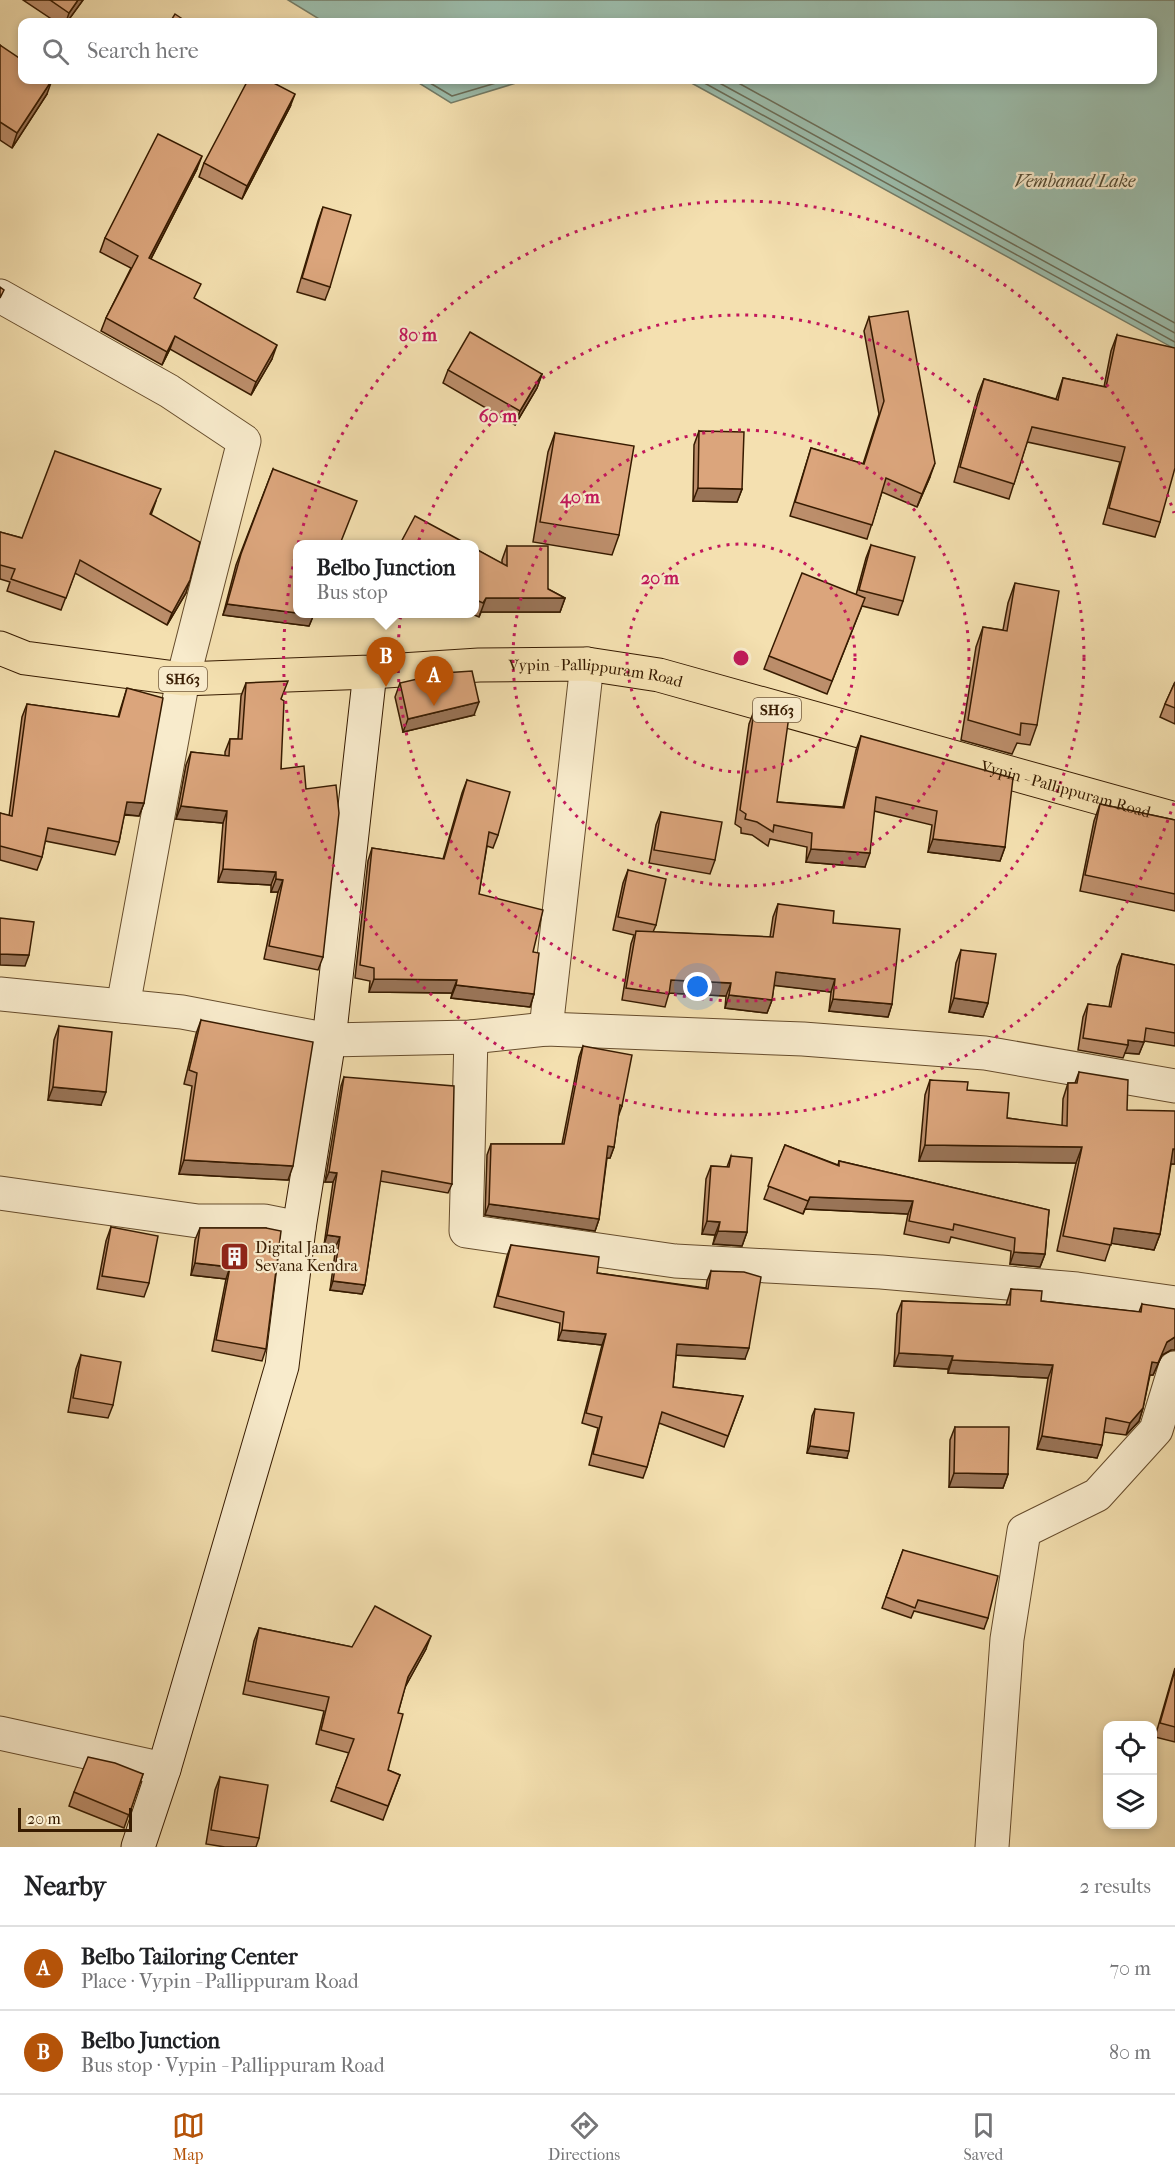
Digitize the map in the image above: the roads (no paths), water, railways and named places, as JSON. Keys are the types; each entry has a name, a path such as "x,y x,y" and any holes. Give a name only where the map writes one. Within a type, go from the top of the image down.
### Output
{"main road":[{"name":"Vypin - Pallippuram Road","path":"0,648 25,658 183,679 370,672 479,665 587,664 659,675 1175,819"}],"street":[{"path":"0,296 169,391 244,441 183,679 123,1006"},
{"path":"546,1029 587,664"},
{"path":"138,1847 164,1769 282,1366 298,1228 329,1040 370,672"},
{"path":"0,994 182,1012 329,1040 471,1037 546,1029 803,1039 985,1053 1175,1086"},
{"path":"471,1037 466,1231 675,1261 881,1272 1077,1289 1175,1303"},
{"path":"0,1193 198,1221 264,1221 298,1228"},
{"path":"992,1847 1007,1639 1024,1530 1097,1495 1156,1430 1175,1368"},
{"path":"0,1733 164,1769"}],"water":[{"name":"Vembanad Lake","path":"288,0 1175,0 1175,349 693,84 1157,84 1157,18 317,18"},
{"path":"420,84 513,84 451,103"}],"place":[{"name":"Belbo Junction","path":"386,687"},
{"name":"Belbo Tailoring Center","path":"434,706"},
{"name":"Digital Jana Sevana Kendra","path":"234,1256"}]}
